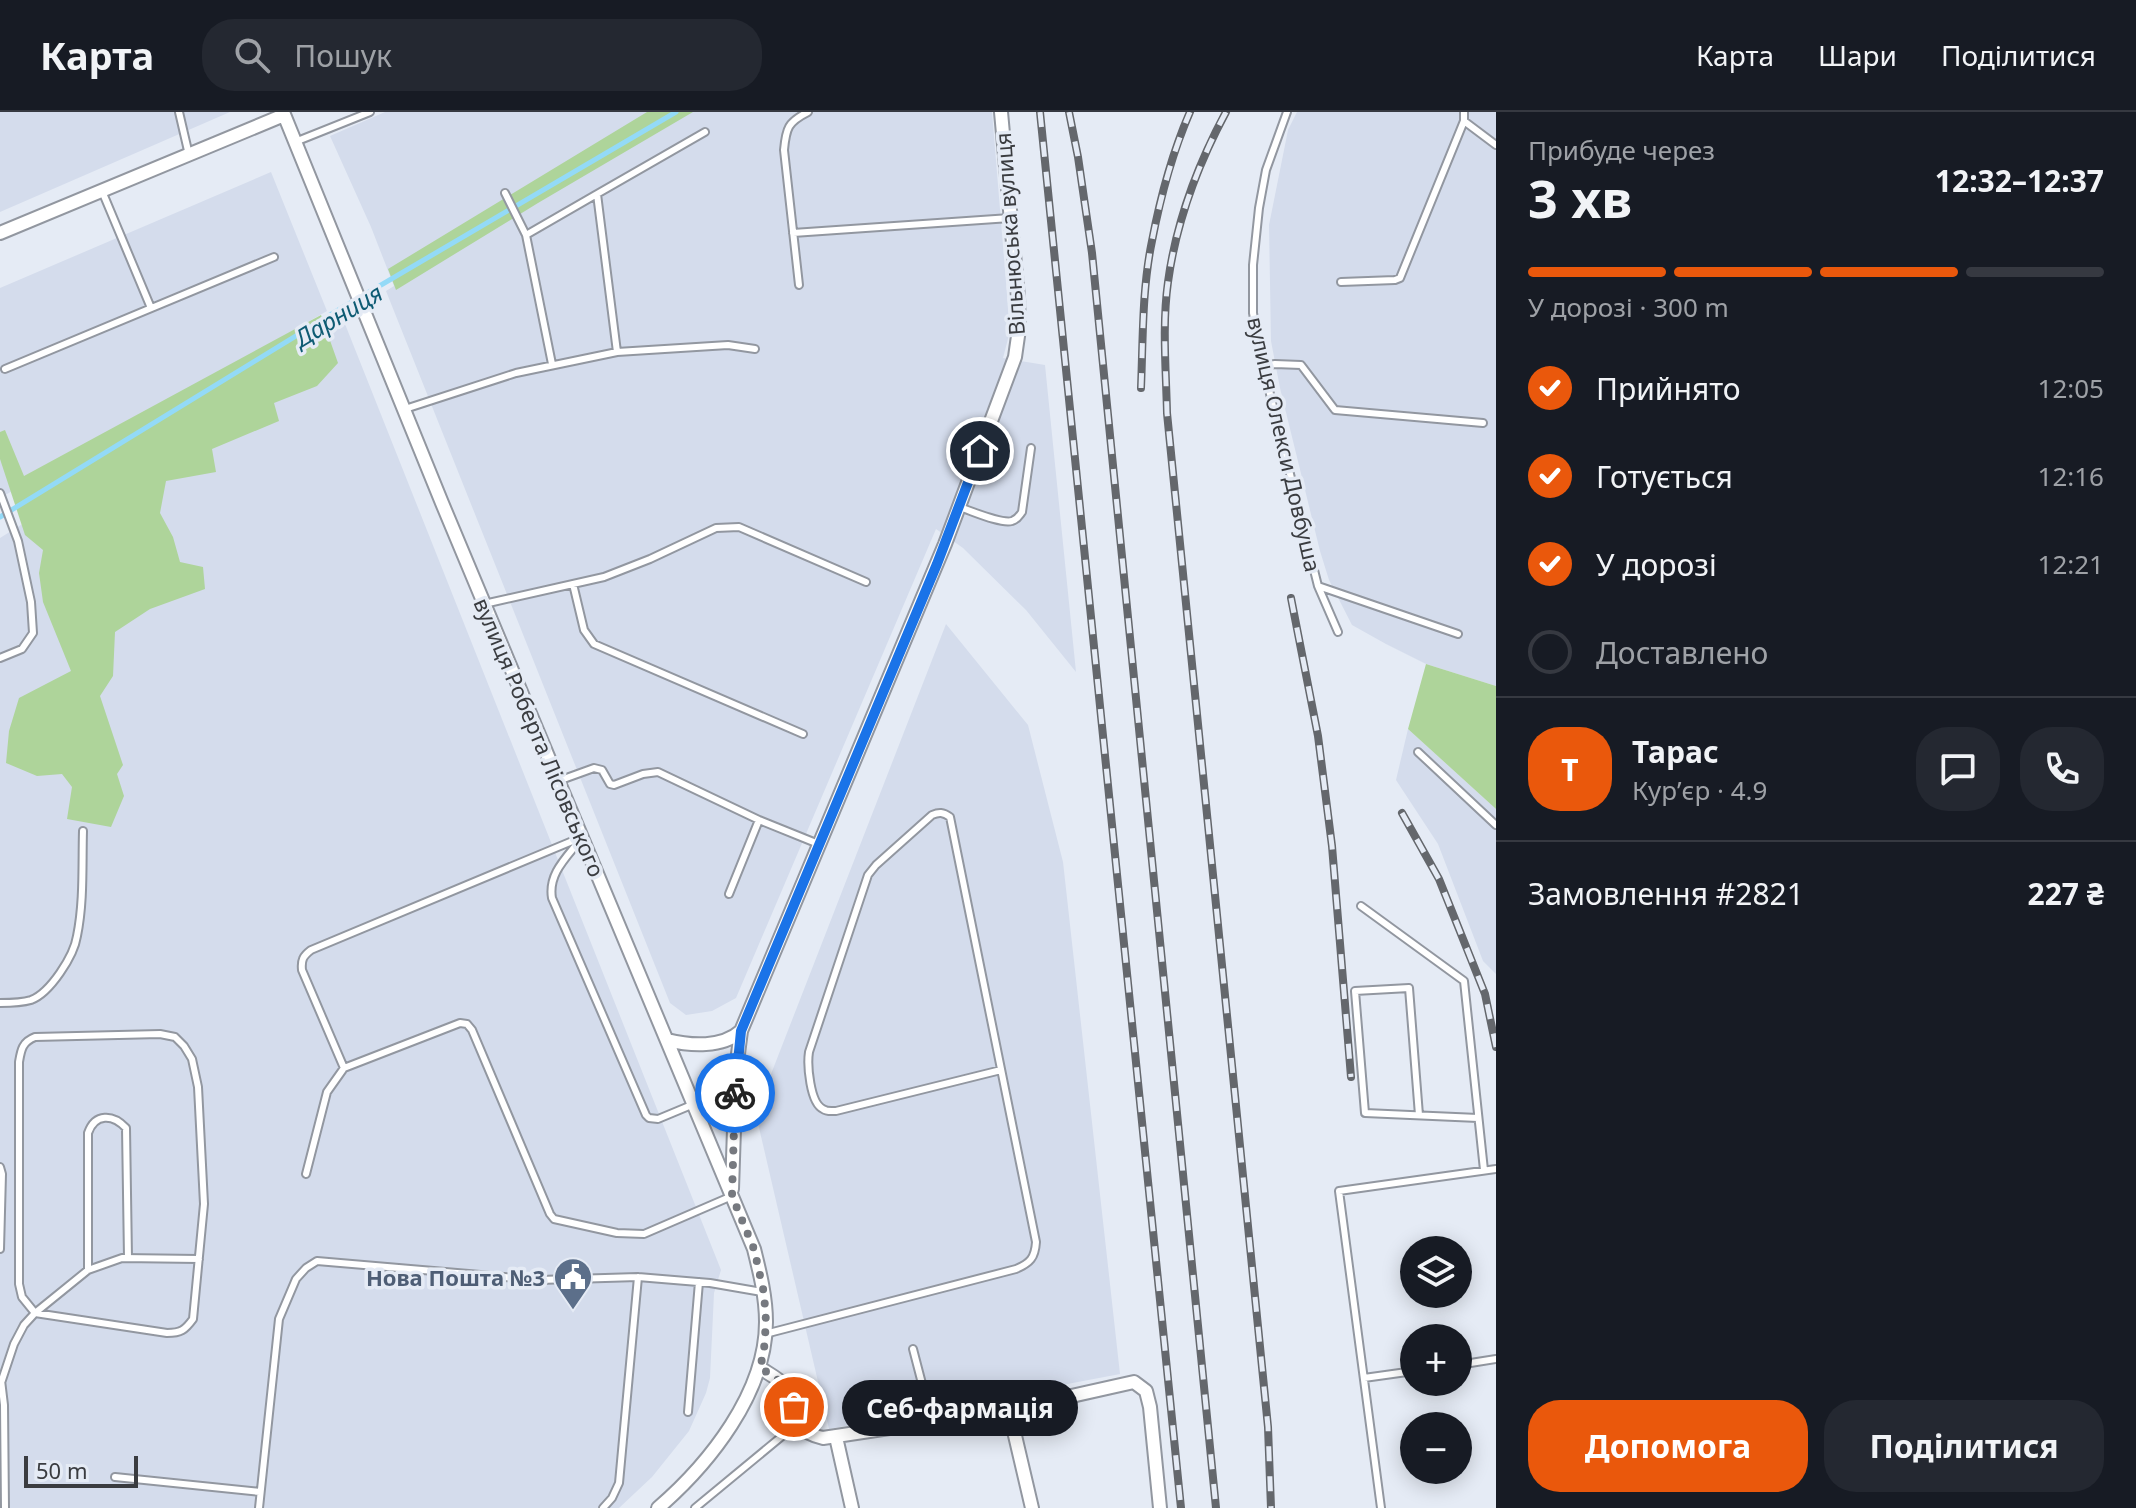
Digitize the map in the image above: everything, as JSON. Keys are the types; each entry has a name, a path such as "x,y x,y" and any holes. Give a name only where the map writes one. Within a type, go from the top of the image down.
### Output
{"street":[{"name":"Вільнюська вулиця","path":"732,1196 736,1069 741,1031 945,544 1015,357 1019,329 1001,112"},
{"path":"0,233 286,113"},
{"name":"вулиця Роберта Лісовського","path":"286,113 351,281 484,604 754,1249 764,1293 765,1334 760,1368 715,1449 684,1485 658,1508"},
{"path":"667,1040 690,1044 714,1043 733,1038 741,1031"},
{"path":"760,1368 780,1380 789,1391 798,1423 809,1435 823,1438 1009,1410 1128,1382 1139,1384 1146,1391 1150,1407 1160,1508"},
{"path":"1009,1410 1032,1508"},
{"path":"836,1437 852,1508"}],"lane":[{"path":"179,112 189,155"},
{"path":"295,142 370,112"},
{"path":"799,285 784,150 786,132 794,119 808,112"},
{"name":"вулиця Олекси Довбуша","path":"1287,112 1266,170 1259,208 1253,265 1253,313 1263,366 1318,586 1338,632"},
{"path":"1341,282 1400,278 1464,121 1464,112"},
{"path":"1464,121 1496,145"},
{"path":"526,235 705,132"},
{"path":"102,191 151,308"},
{"path":"505,193 526,235 552,364"},
{"path":"597,194 617,352"},
{"path":"793,233 1010,218"},
{"path":"5,369 274,257"},
{"path":"405,409 516,373 617,352 728,345 755,349"},
{"path":"1263,366 1301,365 1335,410 1483,423"},
{"path":"959,507 999,520 1017,518 1022,512 1031,448"},
{"path":"0,493 18,541 31,602 33,633 22,649 0,658"},
{"path":"484,604 604,577 716,528 728,527 739,527 866,582"},
{"path":"573,584 584,630 594,644 803,734"},
{"path":"1318,586 1458,634"},
{"path":"1418,752 1496,825"},
{"path":"558,781 594,768 602,770 610,784 614,785 658,772 759,820 821,845"},
{"path":"765,1334 1016,1269 1027,1264 1035,1255 1036,1242 950,817 944,812 938,813 898,845 868,875 809,1052 807,1065 815,1100 826,1111 836,1111 1001,1070"},
{"path":"729,894 759,820"},
{"path":"0,1003 34,999 60,975 77,940 83,831"},
{"path":"344,1068 302,970 304,955 582,837"},
{"path":"582,837 554,875 552,898 646,1115 653,1120 658,1119 694,1104"},
{"path":"1361,906 1464,981 1484,1170"},
{"path":"1419,1115 1409,988 1355,991 1365,1113 1478,1118"},
{"path":"306,1174 327,1092 344,1068 460,1023 467,1024 472,1030 554,1219 617,1233 644,1234 732,1196"},
{"path":"160,1034 175,1037 192,1059 198,1087 204,1204 193,1319 179,1333 167,1333 35,1313 22,1297 19,1284 19,1062 22,1047 27,1040 35,1037 160,1034"},
{"path":"88,1270 88,1133 91,1123 99,1118 112,1117 126,1128 128,1258"},
{"path":"0,1167 0,1249"},
{"path":"1381,1508 1339,1191 1496,1169"},
{"path":"1,1383 24,1325 88,1270 122,1258 199,1259"},
{"path":"259,1508 279,1319 296,1279 312,1263 325,1261 539,1280 638,1277 699,1282 764,1293"},
{"path":"603,1508 619,1483 638,1277"},
{"path":"688,1412 699,1282"},
{"path":"913,1349 932,1422"},
{"path":"1472,1363 1496,1359"},
{"path":"1364,1378 1400,1373"},
{"path":"0,1376 4,1405 5,1508"},
{"path":"695,1508 798,1423"},
{"path":"115,1477 260,1492"}],"shaded area":[{"path":"0,112 230,112 0,212"},
{"path":"385,112 992,112 1010,331 1003,358 1045,365 1076,672 1026,610 963,548 936,529 736,998 712,1011 686,1015 670,1003 386,291 394,286 330,136"},
{"path":"1297,112 1496,112 1496,686 1426,664 1352,625 1329,580 1271,341 1269,225 1288,130"},
{"path":"271,172 327,311 0,498 0,288"},
{"path":"345,324 721,1270 714,1293 710,1378 706,1393 689,1431 652,1477 619,1508 0,1508 0,538"},
{"path":"946,624 1028,725 1063,862 1120,1374 829,1429 757,1119 766,1087"},
{"path":"1408,729 1496,809 1496,974 1483,961 1438,844 1396,780"}],"green space":[{"path":"647,112 693,112 396,290 388,269"},
{"path":"321,315 338,363 317,386 274,403 279,421 212,449 216,472 166,481 160,513 173,537 180,562 203,567 205,589 150,609 115,632 113,676 100,696 123,765 117,774 124,796 111,827 67,819 72,787 62,774 37,776 6,763 9,731 19,698 71,671 43,602 39,573 43,550 25,535 0,459 0,432 5,430 24,476"},
{"path":"1426,664 1496,686 1496,809 1408,729"}],"waterway":[{"name":"Дарниця","path":"0,517 335,312 676,112"}],"railway":[{"path":"1040,112 1181,1508"},
{"path":"1069,112 1092,253 1216,1508"},
{"path":"1141,388 1149,259 1168,175 1190,112"},
{"path":"1226,112 1197,173 1176,238 1166,298 1165,364 1167,413 1268,1427 1271,1508"},
{"path":"1291,598 1318,736 1332,846 1351,1077"},
{"path":"1402,813 1439,879 1485,994 1496,1047"}],"way so far":[{"path":"735,1093 732,1196 754,1249 764,1293 766,1322 760,1368 780,1380 789,1391 794,1407"}],"place":[{"name":"Нова Пошта №3","path":"573,1311"},
{"name":"Себ-фармація","path":"794,1407"}],"route":[{"path":"735,1093 741,1031 937,564 980,451"}]}
